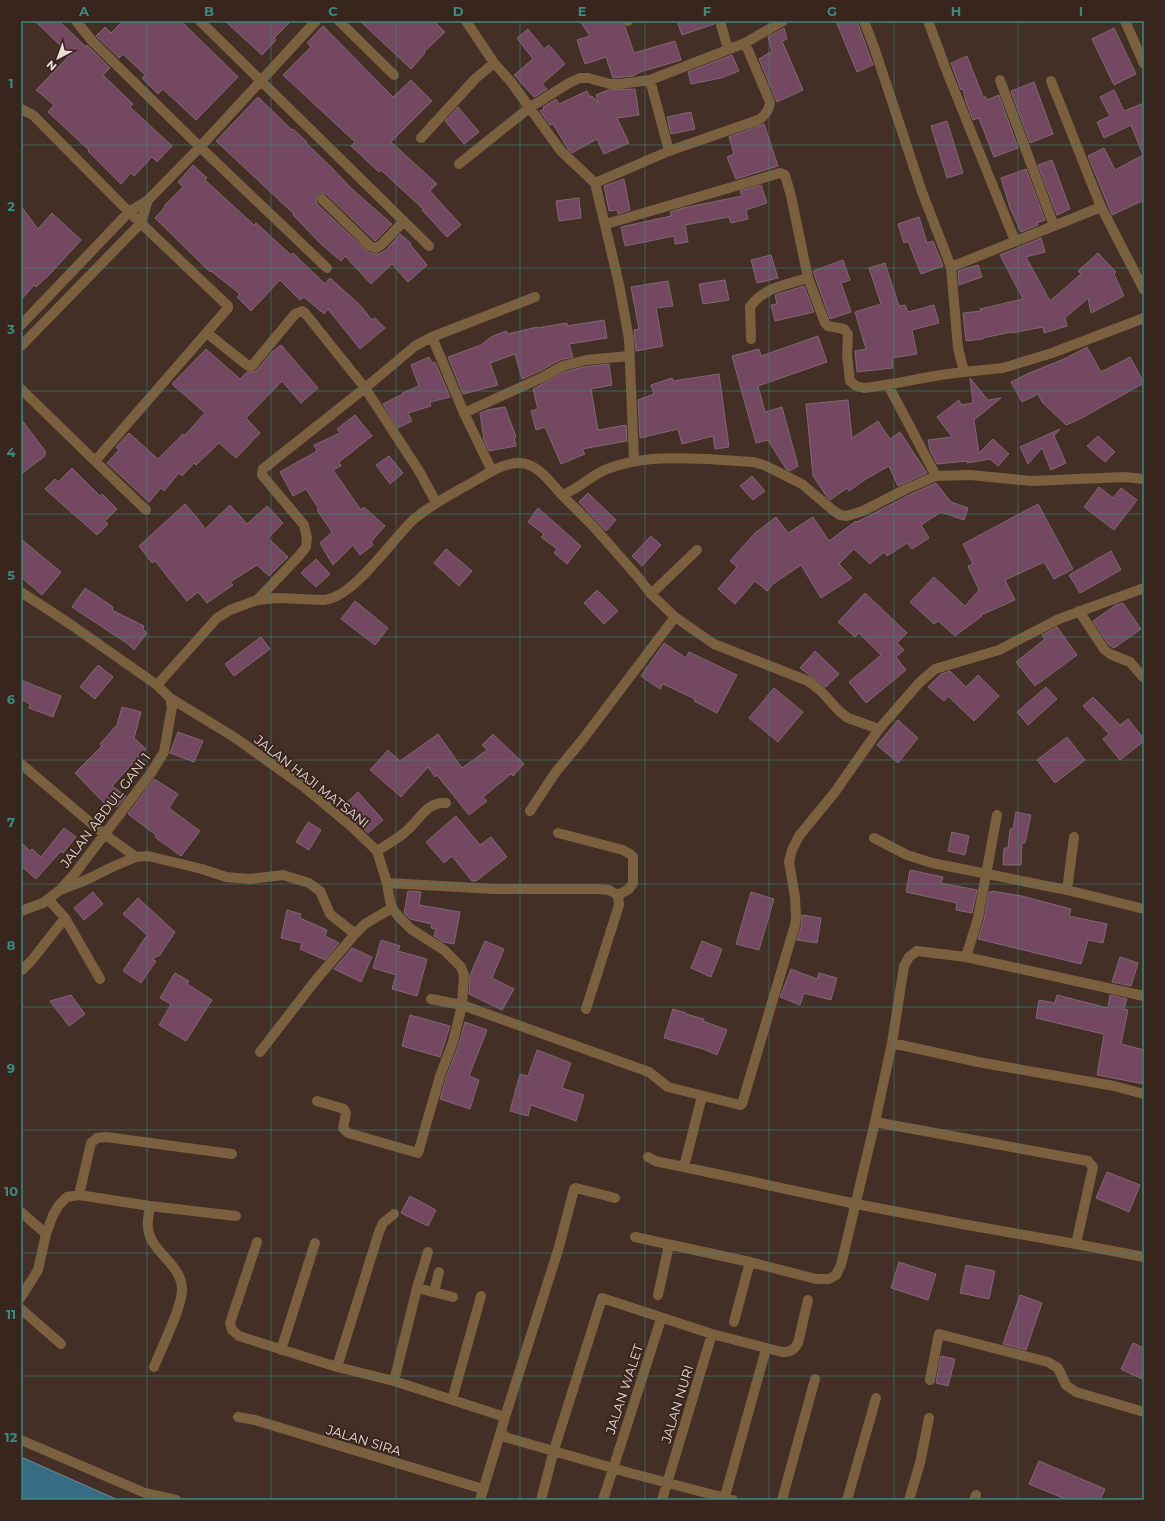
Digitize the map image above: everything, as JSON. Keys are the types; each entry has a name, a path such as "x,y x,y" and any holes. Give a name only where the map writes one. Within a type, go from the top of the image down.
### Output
{"street":[{"path":"78,21 93,42 327,268"},
{"path":"200,21 429,246"},
{"path":"21,325 129,212 148,200 200,147 316,21"},
{"path":"340,21 394,75"},
{"path":"466,21 494,63 511,82 561,151 595,184 606,224 629,339 634,460"},
{"path":"720,21 728,49"},
{"path":"459,164 529,108 569,83 580,78 588,78 610,84 650,80 746,43 783,21"},
{"path":"864,21 922,192 951,267 958,348 964,372"},
{"path":"928,21 947,72 1016,241"},
{"path":"1125,21 1144,64"},
{"path":"595,184 669,151 758,120 766,114 770,102 746,43"},
{"path":"421,138 475,79 494,63"},
{"path":"650,80 669,151"},
{"path":"1000,80 1054,226"},
{"path":"1051,81 1101,206 1144,290"},
{"path":"21,109 33,115 129,212 228,306 227,311 95,461"},
{"path":"606,224 780,174 785,175 808,278 825,323 828,326 844,329 848,334 847,355 850,381 856,386 864,388 944,374 1003,368 1052,353 1144,318"},
{"path":"322,199 370,246 376,248 381,245 404,221"},
{"path":"21,346 65,299 141,223 148,200"},
{"path":"951,267 1101,206"},
{"path":"751,339 750,307 752,303 773,288 808,278"},
{"path":"55,290 65,299"},
{"path":"257,600 299,556 306,547 307,538 304,525 262,475 263,469 415,346 432,337 535,297"},
{"path":"207,333 251,367 295,314 302,311 306,313 365,388 419,471 436,502"},
{"path":"432,337 464,413 492,471"},
{"path":"464,413 544,377 564,366 586,360 629,356"},
{"path":"888,385 936,476"},
{"path":"21,389 146,510"},
{"path":"562,495 574,490 606,469 634,460 671,457 753,462 764,465 802,484 834,511 840,515 847,516 863,511 906,489 936,476 964,475 1032,481 1124,477 1144,479"},
{"path":"157,685 217,618 236,606 257,600 277,598 324,600 337,597 356,583 413,520 436,502 492,471 512,463 526,464 541,473 593,526 651,594 675,617 714,644 808,681 821,691 839,711 848,718 879,729"},
{"path":"651,594 697,550"},
{"path":"431,999 462,1005 649,1072 668,1087 740,1105 742,1104 795,925 795,897 789,862 792,850 799,836 835,792 879,729 919,683 935,669 999,650 1059,618 1144,588"},
{"name":"JALAN HAJI MATSANI","path":"21,592 70,624 157,685 170,698 234,737 304,788 352,827 377,851 387,883 392,908"},
{"path":"1079,611 1104,649 1110,654 1130,662 1144,678"},
{"path":"530,811 555,773 587,734 675,617"},
{"name":"JALAN ABDUL GANI 1","path":"21,911 43,903 60,890 76,872 151,773 164,752 172,707 170,698"},
{"path":"21,764 104,834 136,857"},
{"path":"377,851 405,833 433,804 439,802 446,803"},
{"path":"966,957 978,918 997,815"},
{"path":"558,833 623,850 633,857 633,882 629,889 618,895"},
{"path":"1067,890 1074,837"},
{"path":"874,838 907,855 932,863 1067,890 1144,909"},
{"path":"60,890 79,884 102,871 136,857 148,856 169,860 226,877 250,879 283,875 309,883 320,890 330,914 355,934"},
{"path":"387,883 494,889 596,888 609,890 618,895 620,905 586,1009"},
{"path":"48,899 64,918 100,979"},
{"path":"260,1052 315,981 355,934 366,924 392,908 411,929 444,950 461,967 464,975 462,1005 453,1042 440,1076 418,1153 348,1133 343,1128 346,1112 344,1109 317,1101"},
{"path":"21,971 32,960 64,918"},
{"path":"635,1237 750,1262 816,1279 829,1280 836,1275 841,1265 875,1122 892,1043 904,966 909,957 917,951 966,957 1144,996"},
{"path":"892,1043 978,1062 1114,1086 1144,1094"},
{"path":"684,1167 702,1096"},
{"path":"875,1122 1088,1161 1093,1167 1076,1244"},
{"path":"79,1195 91,1143 97,1138 106,1137 232,1154"},
{"path":"648,1157 684,1167 856,1204 1144,1256"},
{"path":"480,1500 560,1247 574,1189 576,1188 615,1198"},
{"path":"21,1297 38,1270 46,1234 53,1215 59,1205 67,1197 79,1195 150,1206 236,1216"},
{"path":"150,1206 148,1228 151,1237 177,1273 182,1282 183,1290 179,1305 154,1367"},
{"path":"21,1212 46,1234"},
{"path":"337,1367 379,1232 383,1223 394,1214"},
{"path":"257,1242 230,1323 232,1330 239,1336 337,1367 394,1381 505,1417"},
{"path":"281,1350 315,1243"},
{"path":"658,1295 669,1245"},
{"path":"394,1381 417,1288 428,1252"},
{"path":"734,1322 750,1262"},
{"path":"434,1292 439,1272"},
{"path":"417,1288 453,1297"},
{"path":"452,1400 470,1340 481,1296"},
{"path":"541,1500 554,1450 602,1298 661,1319 766,1349 782,1352 790,1352 798,1344 808,1300"},
{"path":"21,1309 61,1344"},
{"name":"JALAN WALET","path":"602,1500 661,1319"},
{"name":"JALAN NURI","path":"662,1500 712,1334"},
{"path":"930,1380 940,1334 1048,1362 1058,1368 1066,1385 1076,1392 1144,1412"},
{"path":"502,1431 505,1437 727,1499 766,1349"},
{"path":"782,1500 815,1379"},
{"path":"847,1500 876,1398"},
{"name":"JALAN SIRA","path":"238,1417 255,1420 483,1489"},
{"path":"909,1500 920,1463 929,1418"},
{"path":"21,1440 145,1493 176,1500"}],"water":[{"path":"21,1457 118,1500 21,1500"}],"building":[{"path":"35,21 59,21 86,47 87,45 110,68 103,75 133,104 130,107 172,146 157,162 152,157 134,176 131,173 121,184 88,151 89,150 48,112 54,105 36,90 68,57 63,52 65,50"},
{"path":"123,21 181,21 238,77 196,120 163,89 158,94 142,78 145,75 123,54 119,58 96,36 105,27 111,33"},
{"path":"225,21 291,21 274,38 276,40 262,55"},
{"path":"360,21 434,21 445,32 424,52 425,53 411,69"},
{"path":"580,21 621,21 622,25 625,27 634,53 675,41 681,60 640,72 633,76 613,78 606,57 585,64 577,40 590,36"},
{"path":"677,21 714,21 714,24 682,35"},
{"path":"836,21 857,21 873,65 857,72"},
{"path":"323,26 393,97 411,80 432,101 391,142 437,184 430,191 461,225 447,237 422,210 423,209 381,170 379,172 351,146 355,142 283,75 311,47 307,43"},
{"path":"784,28 787,39 782,41 803,90 777,102 759,59 772,51 768,37"},
{"path":"1114,28 1136,74 1114,85 1092,39"},
{"path":"528,29 544,49 549,45 565,64 542,84 547,89 534,97 514,75 533,59 517,38"},
{"path":"732,55 739,71 721,78 691,84 688,72"},
{"path":"967,56 983,97 986,97 987,100 999,95 1018,148 994,157 979,118 973,120 963,89 961,90 951,63"},
{"path":"1034,82 1053,134 1030,143 1011,91"},
{"path":"635,89 639,115 617,118 629,143 604,154 597,139 572,153 553,124 550,125 540,111 544,109 543,107 556,99 559,104 587,91 590,97 592,96 598,103 596,95 608,90"},
{"path":"1114,90 1124,111 1144,103 1144,200 1112,215 1088,156 1104,148 1115,170 1143,155 1131,125 1104,138 1097,122 1110,116 1100,97"},
{"path":"258,97 292,130 293,129 307,142 306,143 353,190 392,224 375,241 326,194 321,193 317,195 317,204 368,252 379,254 386,250 400,234 411,243 410,244 427,265 408,282 392,264 371,284 345,256 341,261 321,244 293,215 294,214 216,141"},
{"path":"458,107 479,132 464,144 445,121"},
{"path":"691,112 695,129 671,134 667,117"},
{"path":"947,121 963,173 947,178 931,126"},
{"path":"764,124 778,166 736,179 727,157 734,154 729,137"},
{"path":"1052,160 1070,209 1057,215 1038,165"},
{"path":"193,165 207,178 205,180 254,225 256,223 291,255 293,253 325,284 330,278 360,305 372,320 375,318 385,328 360,349 328,309 324,314 304,297 300,300 280,280 251,311 237,297 240,294 211,271 210,272 155,218 165,207 164,206 183,187 178,182"},
{"path":"1026,169 1045,220 1037,223 1038,225 1021,232 1010,208 1001,178"},
{"path":"624,179 630,210 618,214 617,210 609,211 604,186"},
{"path":"761,185 767,203 746,210 748,219 731,223 729,217 685,225 688,242 675,244 674,236 625,246 621,227 671,216 670,212 683,208 742,196 740,191"},
{"path":"579,198 581,218 559,221 556,201"},
{"path":"21,206 38,229 52,213 81,240 50,274 36,287 34,285 21,300"},
{"path":"919,217 927,243 933,241 943,266 921,274 908,241 904,243 898,224"},
{"path":"1041,238 1045,252 1026,257 1050,301 1081,274 1078,271 1098,253 1116,272 1114,274 1124,296 1091,313 1088,298 1065,318 1067,326 1044,333 1043,327 966,341 963,313 981,311 980,309 1023,299 1000,255"},
{"path":"771,255 778,278 757,283 751,260"},
{"path":"843,260 850,280 841,283 851,312 830,319 813,271"},
{"path":"885,263 899,306 905,305 908,312 934,305 939,323 912,330 917,354 892,358 893,368 857,372 855,351 866,349 855,312 881,304 869,268"},
{"path":"978,265 982,277 959,285 958,271"},
{"path":"725,280 729,300 703,304 699,284"},
{"path":"668,281 673,306 656,308 663,346 636,351 634,330 639,329 631,287"},
{"path":"804,286 814,312 775,321 771,305 777,304 775,295"},
{"path":"604,320 607,338 569,344 573,357 560,360 522,379 515,354 490,363 498,385 463,394 448,357 481,345 491,337 506,331 508,334 537,327 567,323 567,326"},
{"path":"818,336 827,362 758,386 765,412 782,407 798,466 790,471 786,469 768,440 756,443 732,356 759,349 761,356"},
{"path":"281,345 318,388 301,403 282,381 246,418 260,433 236,458 219,443 196,465 194,463 182,476 179,473 164,491 161,488 149,502 107,463 119,450 116,447 129,433 158,459 183,434 184,436 205,413 172,384 206,349 240,379 247,372 251,373 256,371 272,352"},
{"path":"1087,347 1101,372 1130,357 1144,383 1080,419 1066,425 1042,402 1038,394 1022,402 1011,382 1064,359"},
{"path":"429,357 432,363 435,362 450,397 430,402 431,406 408,413 412,421 398,428 383,404 403,394 402,393 419,386 411,365"},
{"path":"609,364 612,385 591,389 598,430 626,425 627,441 582,449 585,454 561,464 545,427 536,430 531,411 538,409 533,389 565,372 583,367"},
{"path":"719,374 729,447 715,449 713,436 682,444 678,429 640,438 638,400 654,394 651,385 672,378 673,381"},
{"path":"970,378 988,400 1001,398 974,420 979,453 993,439 1009,454 998,466 990,459 967,463 967,461 937,464 930,450 928,440 952,437 937,417 959,400 961,405 973,403"},
{"path":"848,400 852,438 878,421 890,439 900,432 927,473 898,486 889,466 849,491 847,488 830,500 813,476 806,404"},
{"path":"505,407 516,437 514,438 516,446 489,451 484,440 480,413 487,410"},
{"path":"355,415 372,436 339,462 341,466 333,470 361,510 364,507 385,526 371,542 373,545 360,555 353,545 333,565 320,543 332,532 317,510 319,509 306,489 293,496 280,472 317,451 314,445 340,433 337,429"},
{"path":"21,419 45,451 45,456 21,474"},
{"path":"1060,429 1054,436 1066,463 1051,470 1042,448 1028,464 1020,447"},
{"path":"1098,436 1115,452 1105,462 1087,446"},
{"path":"389,456 403,473 390,484 376,465"},
{"path":"72,468 100,496 102,494 117,509 105,521 108,524 97,535 45,489 55,479 58,482"},
{"path":"752,476 765,491 753,500 740,486"},
{"path":"936,483 951,502 968,508 964,520 941,512 921,525 929,538 912,549 907,543 887,556 884,552 870,564 854,549 839,564 852,578 821,598 801,565 773,584 767,591 755,581 735,604 718,589 737,567 730,561 755,533 776,517 788,533 813,517 829,541 856,521 857,522"},
{"path":"1099,487 1113,498 1121,488 1137,500 1114,530 1084,507"},
{"path":"588,493 616,520 606,531 579,502"},
{"path":"185,504 205,529 230,505 247,524 267,506 283,523 268,538 288,557 269,576 257,565 230,582 233,585 207,603 198,592 187,601 155,561 152,563 139,546"},
{"path":"1038,504 1073,569 1054,579 1044,562 1005,580 1015,600 981,615 982,616 955,636 938,621 934,624 910,602 934,577 965,606 979,590 968,566 973,564 963,544"},
{"path":"538,508 581,546 567,564 554,553 557,549 541,537 544,534 528,522"},
{"path":"651,536 661,545 642,566 632,556"},
{"path":"21,539 61,572 42,595 21,577"},
{"path":"446,549 472,571 459,586 434,563"},
{"path":"1111,551 1121,570 1080,593 1069,575"},
{"path":"316,559 330,574 316,587 301,573"},
{"path":"85,588 113,607 112,610 144,626 143,629 147,633 134,650 128,644 72,607"},
{"path":"597,590 618,611 604,624 584,603"},
{"path":"865,593 907,633 897,643 904,650 896,657 906,670 866,703 849,682 881,655 859,633 855,637 838,622"},
{"path":"355,601 388,628 375,645 341,619"},
{"path":"1123,603 1141,629 1114,648 1109,645 1093,621 1116,605"},
{"path":"1057,627 1077,655 1035,686 1016,662 1045,639 1042,635"},
{"path":"261,637 270,649 234,676 225,664"},
{"path":"664,643 686,658 689,652 737,675 717,713 694,701 695,699 663,684 660,689 641,676"},
{"path":"815,651 839,674 826,687 800,668"},
{"path":"98,665 113,677 95,699 80,687"},
{"path":"950,671 966,687 978,675 999,696 974,721 948,696 944,701 928,687 941,674"},
{"path":"21,680 61,696 53,717 29,708 30,704 21,699"},
{"path":"1046,687 1057,699 1028,725 1017,712"},
{"path":"774,688 803,712 778,742 749,718"},
{"path":"1093,697 1120,725 1128,719 1144,739 1144,741 1120,760 1103,739 1109,734 1083,706"},
{"path":"122,707 141,712 134,738 146,749 112,786 126,796 117,807 107,799 104,803 75,773 102,746 100,744 117,725"},
{"path":"898,720 918,738 898,763 877,745"},
{"path":"178,732 203,741 194,762 170,753"},
{"path":"438,734 462,768 487,750 482,745 493,734 524,764 513,776 511,774 483,797 487,801 469,815 437,775 435,777 428,767 401,797 370,770 388,750 400,761"},
{"path":"1067,737 1085,760 1055,783 1037,760"},
{"path":"154,779 178,794 169,808 200,831 181,856 155,837 156,835 128,814"},
{"path":"358,792 383,820 368,833 341,808"},
{"path":"1016,812 1031,815 1025,843 1022,843 1021,865 1003,865 1004,848 1008,848 1010,829 1013,829"},
{"path":"456,816 480,845 491,837 507,857 476,881 472,881 452,856 444,863 426,842"},
{"path":"308,822 321,830 309,850 296,842"},
{"path":"64,828 76,837 63,853 61,851 36,879 21,866 21,842 30,851 32,849 41,857"},
{"path":"952,832 969,836 965,855 948,851"},
{"path":"910,870 943,877 941,883 977,890 972,913 956,910 957,903 906,892"},
{"path":"408,891 421,892 419,905 460,912 454,944 443,942 434,936 436,929 431,928 432,924 410,919 404,913"},
{"path":"992,891 1022,896 1071,909 1069,916 1107,924 1103,943 1088,940 1081,964 978,939 984,920 989,892"},
{"path":"93,892 103,904 84,920 74,908"},
{"path":"751,892 774,899 759,950 736,944"},
{"path":"138,898 175,932 160,955 152,959 156,961 141,983 123,971 147,935 123,914"},
{"path":"287,910 301,914 300,918 327,930 325,936 339,943 325,960 300,949 302,943 281,938"},
{"path":"802,915 821,918 817,943 797,940 801,927"},
{"path":"381,940 400,946 398,951 427,959 417,996 392,989 396,975 373,968"},
{"path":"485,941 504,949 492,978 514,989 502,1010 469,994 470,975"},
{"path":"702,941 722,949 711,977 691,968"},
{"path":"352,948 372,957 361,982 334,969"},
{"path":"1120,957 1138,963 1131,986 1112,982"},
{"path":"791,969 817,979 819,973 837,978 831,1000 804,993 800,1005 780,997"},
{"path":"175,973 189,981 187,984 212,1000 186,1041 159,1025 171,1004 160,998"},
{"path":"71,995 85,1014 69,1026 50,1001"},
{"path":"1057,995 1108,1008 1110,995 1127,999 1124,1009 1128,1010 1121,1044 1144,1050 1144,1084 1097,1075 1103,1034 1036,1018 1039,1000 1055,1003"},
{"path":"673,1009 704,1019 703,1021 727,1030 717,1055 703,1049 664,1038"},
{"path":"410,1015 450,1026 440,1057 402,1046"},
{"path":"465,1022 487,1030 469,1076 479,1080 470,1109 440,1099"},
{"path":"537,1050 571,1063 562,1088 584,1095 576,1121 531,1105 528,1116 510,1111 520,1074 528,1076"},
{"path":"1107,1172 1140,1185 1129,1212 1096,1198"},
{"path":"410,1196 436,1210 428,1226 401,1213"},
{"path":"899,1262 936,1274 928,1300 891,1288"},
{"path":"966,1265 995,1271 989,1299 960,1293"},
{"path":"1020,1295 1042,1303 1026,1350 1003,1344"},
{"path":"1133,1343 1144,1348 1144,1380 1121,1369"},
{"path":"941,1356 955,1359 948,1386 936,1383"},
{"path":"1039,1461 1105,1489 1100,1500 1068,1500 1029,1484"}]}
